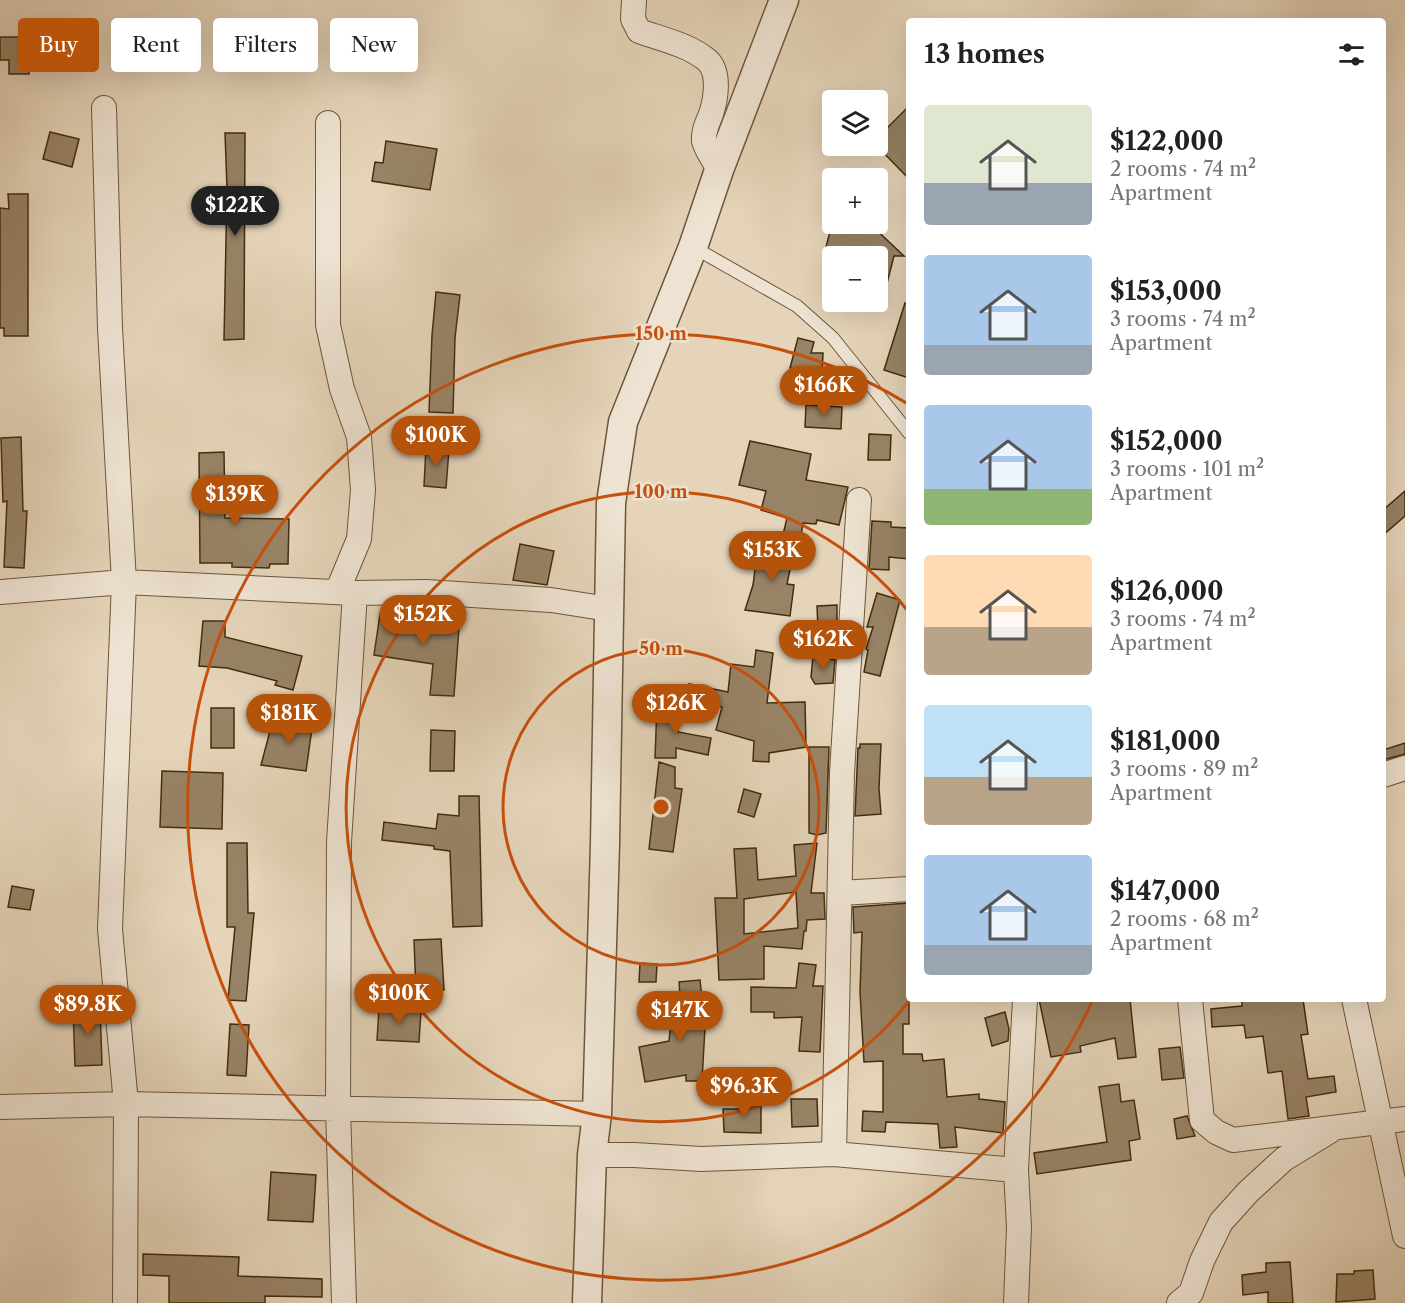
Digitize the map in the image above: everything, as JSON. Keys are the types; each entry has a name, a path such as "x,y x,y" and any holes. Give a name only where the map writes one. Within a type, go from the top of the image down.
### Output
{"street":[{"path":"634,0 633,19 639,31 692,51 708,61 715,72 715,90 704,141 719,170"},
{"path":"587,1303 592,1155 597,1114 606,844 611,503 623,422 693,247 719,170 784,0"},
{"path":"104,108 110,328 124,582 110,928 126,1104 125,1303"},
{"path":"328,123 328,325 342,389 359,437 363,490 359,539 346,592 339,842 338,1108 344,1303"},
{"path":"834,1154 846,692 859,500"},
{"path":"0,592 124,582 346,592 426,592 540,599 609,609"},
{"path":"1386,774 1405,768"},
{"path":"840,892 906,889"},
{"path":"1016,1303 1019,1227 1016,1170 1025,1002"},
{"path":"1190,1002 1202,1120 1216,1132 1233,1140 1405,1119"},
{"path":"1355,1002 1405,1236"},
{"path":"0,1107 126,1104 597,1114"},
{"path":"1188,1300 1202,1261 1221,1222 1248,1192 1284,1159 1337,1127"},
{"path":"592,1155 701,1159 834,1154 1016,1170"}],"lane":[{"path":"693,247 796,306 833,338 906,430"}],"building":[{"path":"0,37 18,37 18,72 29,72 29,74 9,74 9,60 0,60"},
{"path":"906,109 906,176 887,156 888,127"},
{"path":"50,132 79,139 72,167 43,159"},
{"path":"225,133 245,133 244,339 224,340 227,188"},
{"path":"386,141 437,149 430,190 372,181 375,162 383,163"},
{"path":"8,194 28,194 28,336 4,336 4,328 0,328 0,208 9,209"},
{"path":"829,234 881,234 904,256 894,256 888,279 888,246 826,246"},
{"path":"436,292 460,295 455,338 453,413 429,412"},
{"path":"905,303 906,303 906,377 884,370"},
{"path":"798,338 814,342 811,353 823,353 822,374 811,374 790,368"},
{"path":"806,405 842,407 841,429 805,427"},
{"path":"869,434 891,435 890,460 868,460"},
{"path":"21,437 23,511 27,511 24,568 4,567 7,501 3,502 1,438"},
{"path":"750,441 811,454 806,480 848,487 839,525 817,520 816,524 803,523 800,542 782,539 787,518 761,510 766,491 739,485"},
{"path":"426,447 449,449 446,488 424,486"},
{"path":"224,452 225,518 289,519 288,564 270,564 269,568 232,567 232,563 200,563 199,453"},
{"path":"1405,491 1405,516 1386,532 1386,507"},
{"path":"872,521 891,522 891,527 906,528 906,559 889,557 889,570 869,569"},
{"path":"520,544 554,551 547,585 513,580"},
{"path":"758,545 794,550 787,584 794,585 790,616 745,610 753,585"},
{"path":"877,593 900,600 880,676 864,672 868,650 866,649 873,627 867,627"},
{"path":"837,605 837,628 818,629 817,606"},
{"path":"380,614 439,623 439,614 460,614 454,696 430,695 433,664 374,655"},
{"path":"203,621 225,621 225,637 302,656 293,690 275,685 277,681 227,668 199,666"},
{"path":"756,650 773,653 767,703 805,702 806,747 769,753 769,762 753,761 754,741 716,730 722,707 686,700 689,684 728,692 731,664 754,667"},
{"path":"813,657 835,660 833,683 815,684 811,677"},
{"path":"657,705 679,706 678,732 711,738 708,755 676,748 676,758 655,758"},
{"path":"211,708 234,708 234,748 211,748"},
{"path":"292,718 313,721 306,771 261,765 273,720 291,725"},
{"path":"431,730 455,731 454,771 430,771"},
{"path":"1405,743 1405,754 1386,759 1386,749"},
{"path":"860,744 881,744 879,788 881,814 855,816"},
{"path":"809,747 829,747 826,833 817,835 809,833"},
{"path":"659,762 675,767 675,788 682,789 673,852 649,849"},
{"path":"162,771 223,773 222,829 160,827"},
{"path":"744,789 761,794 754,817 738,812"},
{"path":"459,796 479,796 482,926 453,927 450,851 434,849 434,846 382,840 384,822 436,829 438,814 459,816"},
{"path":"227,843 247,843 248,913 254,913 246,1001 228,1000 235,927 227,927"},
{"path":"817,843 811,893 824,893 825,919 807,920 802,949 764,946 764,979 719,980 715,898 737,898 734,849 756,848 758,880 796,876 794,845","holes":["796,892 798,928 744,934 744,899"]},
{"path":"12,886 34,890 30,910 8,907"},
{"path":"906,903 906,1002 909,1002 909,1024 903,1024 903,1054 922,1054 923,1061 944,1059 947,1097 979,1094 979,1099 1005,1102 1003,1133 955,1127 957,1147 940,1148 938,1124 886,1122 885,1132 862,1131 863,1111 883,1112 883,1061 864,1062 860,992 862,932 854,933 853,907"},
{"path":"441,939 444,990 416,991 414,940"},
{"path":"640,963 657,964 656,982 639,982"},
{"path":"799,963 816,965 813,986 823,986 820,1052 799,1051 802,1017 774,1018 774,1012 751,1012 751,987 796,988"},
{"path":"700,980 705,1027 702,1081 686,1081 686,1075 645,1082 639,1047 669,1041 671,1023 682,1024 679,982"},
{"path":"1040,1002 1130,1002 1136,1057 1118,1059 1115,1038 1080,1046 1081,1052 1051,1057"},
{"path":"1242,1002 1303,1002 1308,1034 1301,1035 1308,1079 1334,1076 1336,1092 1306,1097 1309,1116 1288,1119 1282,1071 1268,1073 1263,1036 1246,1038 1244,1025 1212,1027 1211,1009 1242,1006"},
{"path":"100,1006 102,1065 75,1066 73,1007"},
{"path":"379,1009 421,1011 419,1042 377,1040"},
{"path":"1005,1012 1009,1029 1008,1041 992,1046 985,1018"},
{"path":"230,1024 249,1025 246,1076 227,1075"},
{"path":"1180,1047 1184,1078 1162,1080 1159,1049"},
{"path":"1119,1084 1121,1102 1134,1100 1140,1139 1129,1141 1131,1160 1037,1174 1034,1153 1107,1142 1099,1087"},
{"path":"745,1097 761,1098 761,1133 724,1132 723,1109 745,1109"},
{"path":"791,1099 817,1099 818,1126 792,1127"},
{"path":"1187,1116 1195,1136 1177,1139 1174,1119"},
{"path":"271,1172 316,1175 313,1222 268,1220"},
{"path":"143,1254 239,1257 238,1276 322,1279 322,1297 265,1296 265,1303 169,1303 169,1276 143,1275"},
{"path":"1290,1262 1293,1303 1268,1303 1268,1292 1243,1295 1242,1275 1266,1272 1266,1263"},
{"path":"1373,1270 1375,1299 1336,1302 1337,1274 1354,1274 1354,1271"}]}
